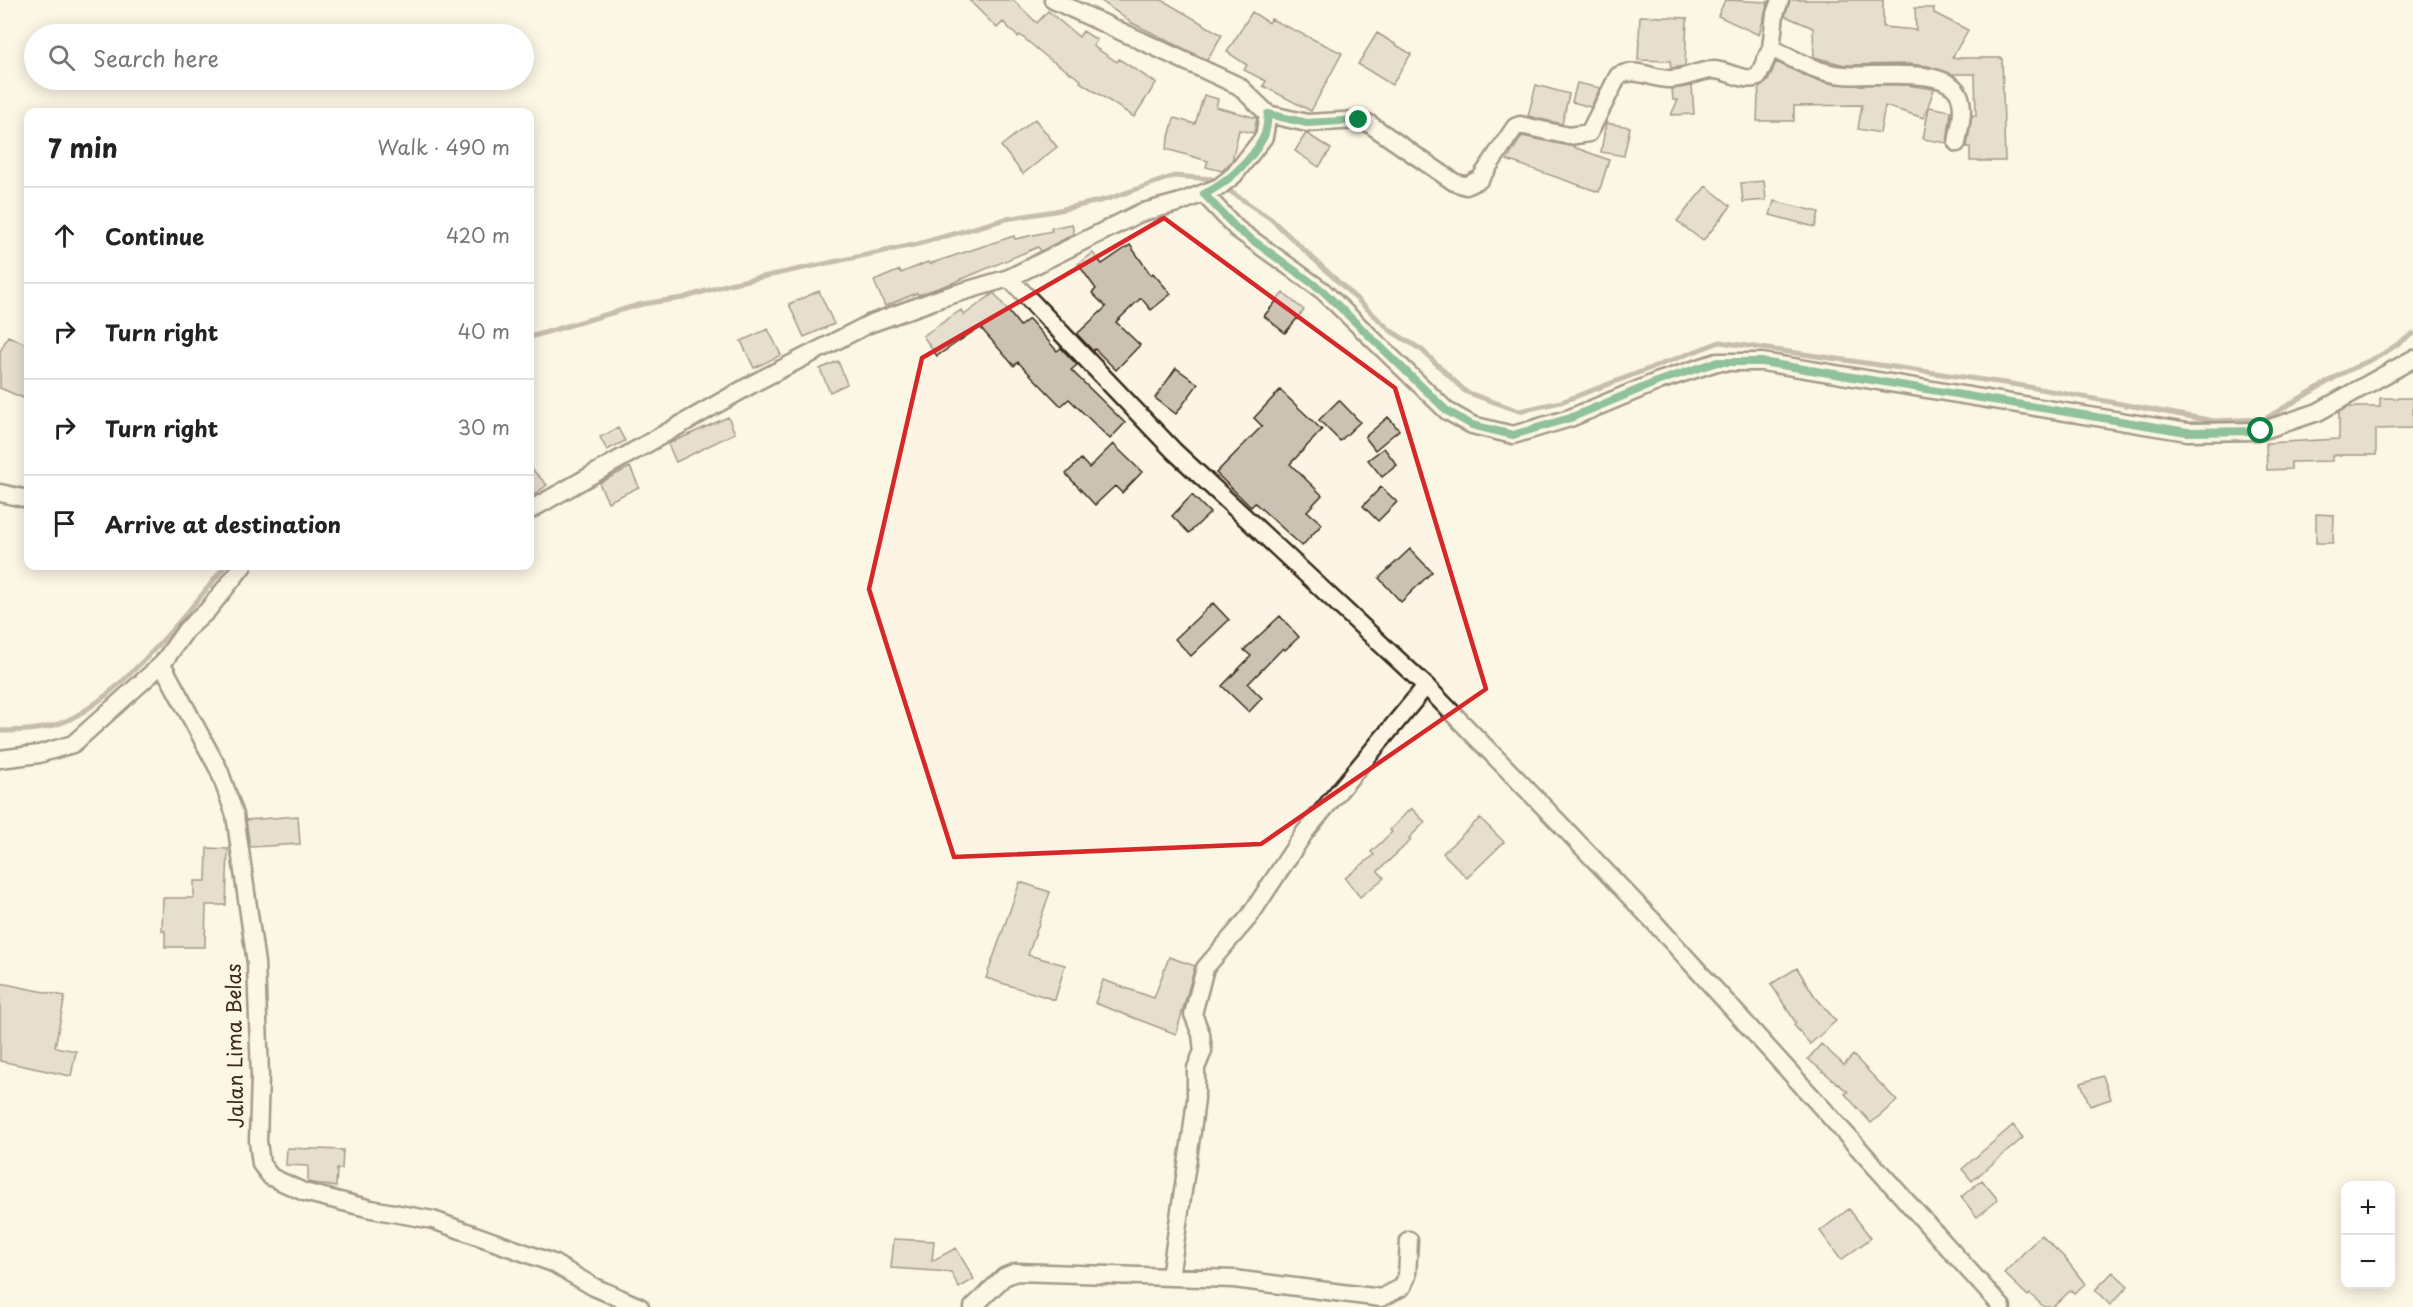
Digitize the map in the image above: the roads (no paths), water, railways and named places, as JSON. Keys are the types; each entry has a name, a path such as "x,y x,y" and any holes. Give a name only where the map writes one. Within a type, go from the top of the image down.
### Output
{"street":[{"path":"1053,0 1239,86 1268,114 1307,123 1359,120 1368,123 1454,182 1466,186 1480,179 1515,127 1520,125 1569,135 1589,133 1618,76 1624,73 1635,72 1670,80 1711,70 1730,72 1744,78 1758,77 1771,48 1775,14 1780,0"},
{"path":"1771,48 1825,72 1867,76 1918,74 1953,87 1960,95 1962,104 1958,143"},
{"path":"534,508 756,382 869,324 941,298 1009,278 1140,213 1220,187 1234,176 1264,137 1268,114"},
{"path":"1204,194 1237,229 1323,291 1447,411 1472,425 1513,435 1570,418 1659,381 1717,362 1762,362 2187,432 2261,431 2318,412 2413,359"},
{"path":"1009,278 1174,451 1426,686 1654,922 2002,1307"},
{"path":"0,493 24,498"},
{"path":"0,759 55,751 73,744 162,663 186,630 207,611 240,570"},
{"name":"Jalan Lima Belas","path":"162,663 219,770 235,815 256,963 260,1076 258,1141 261,1164 271,1177 304,1192 371,1209 433,1220 553,1263 594,1287 640,1307"},
{"path":"1170,1277 1196,1099 1196,1068 1203,1051 1201,1034 1192,1014 1205,968 1250,917 1305,832 1426,686"},
{"path":"973,1307 1004,1277 1016,1272 1234,1279 1381,1298 1402,1287 1407,1276 1409,1240"}],"waterway":[{"path":"534,336 642,304 683,298 729,284 918,244 1006,219 1108,199 1174,176 1212,179 1271,219 1391,331 1422,350 1466,392 1519,411 1561,402 1720,342 2018,385 2214,421 2265,419 2341,374 2381,355 2413,334"},
{"path":"0,731 52,726 88,708 131,673 173,629 222,570"}]}
